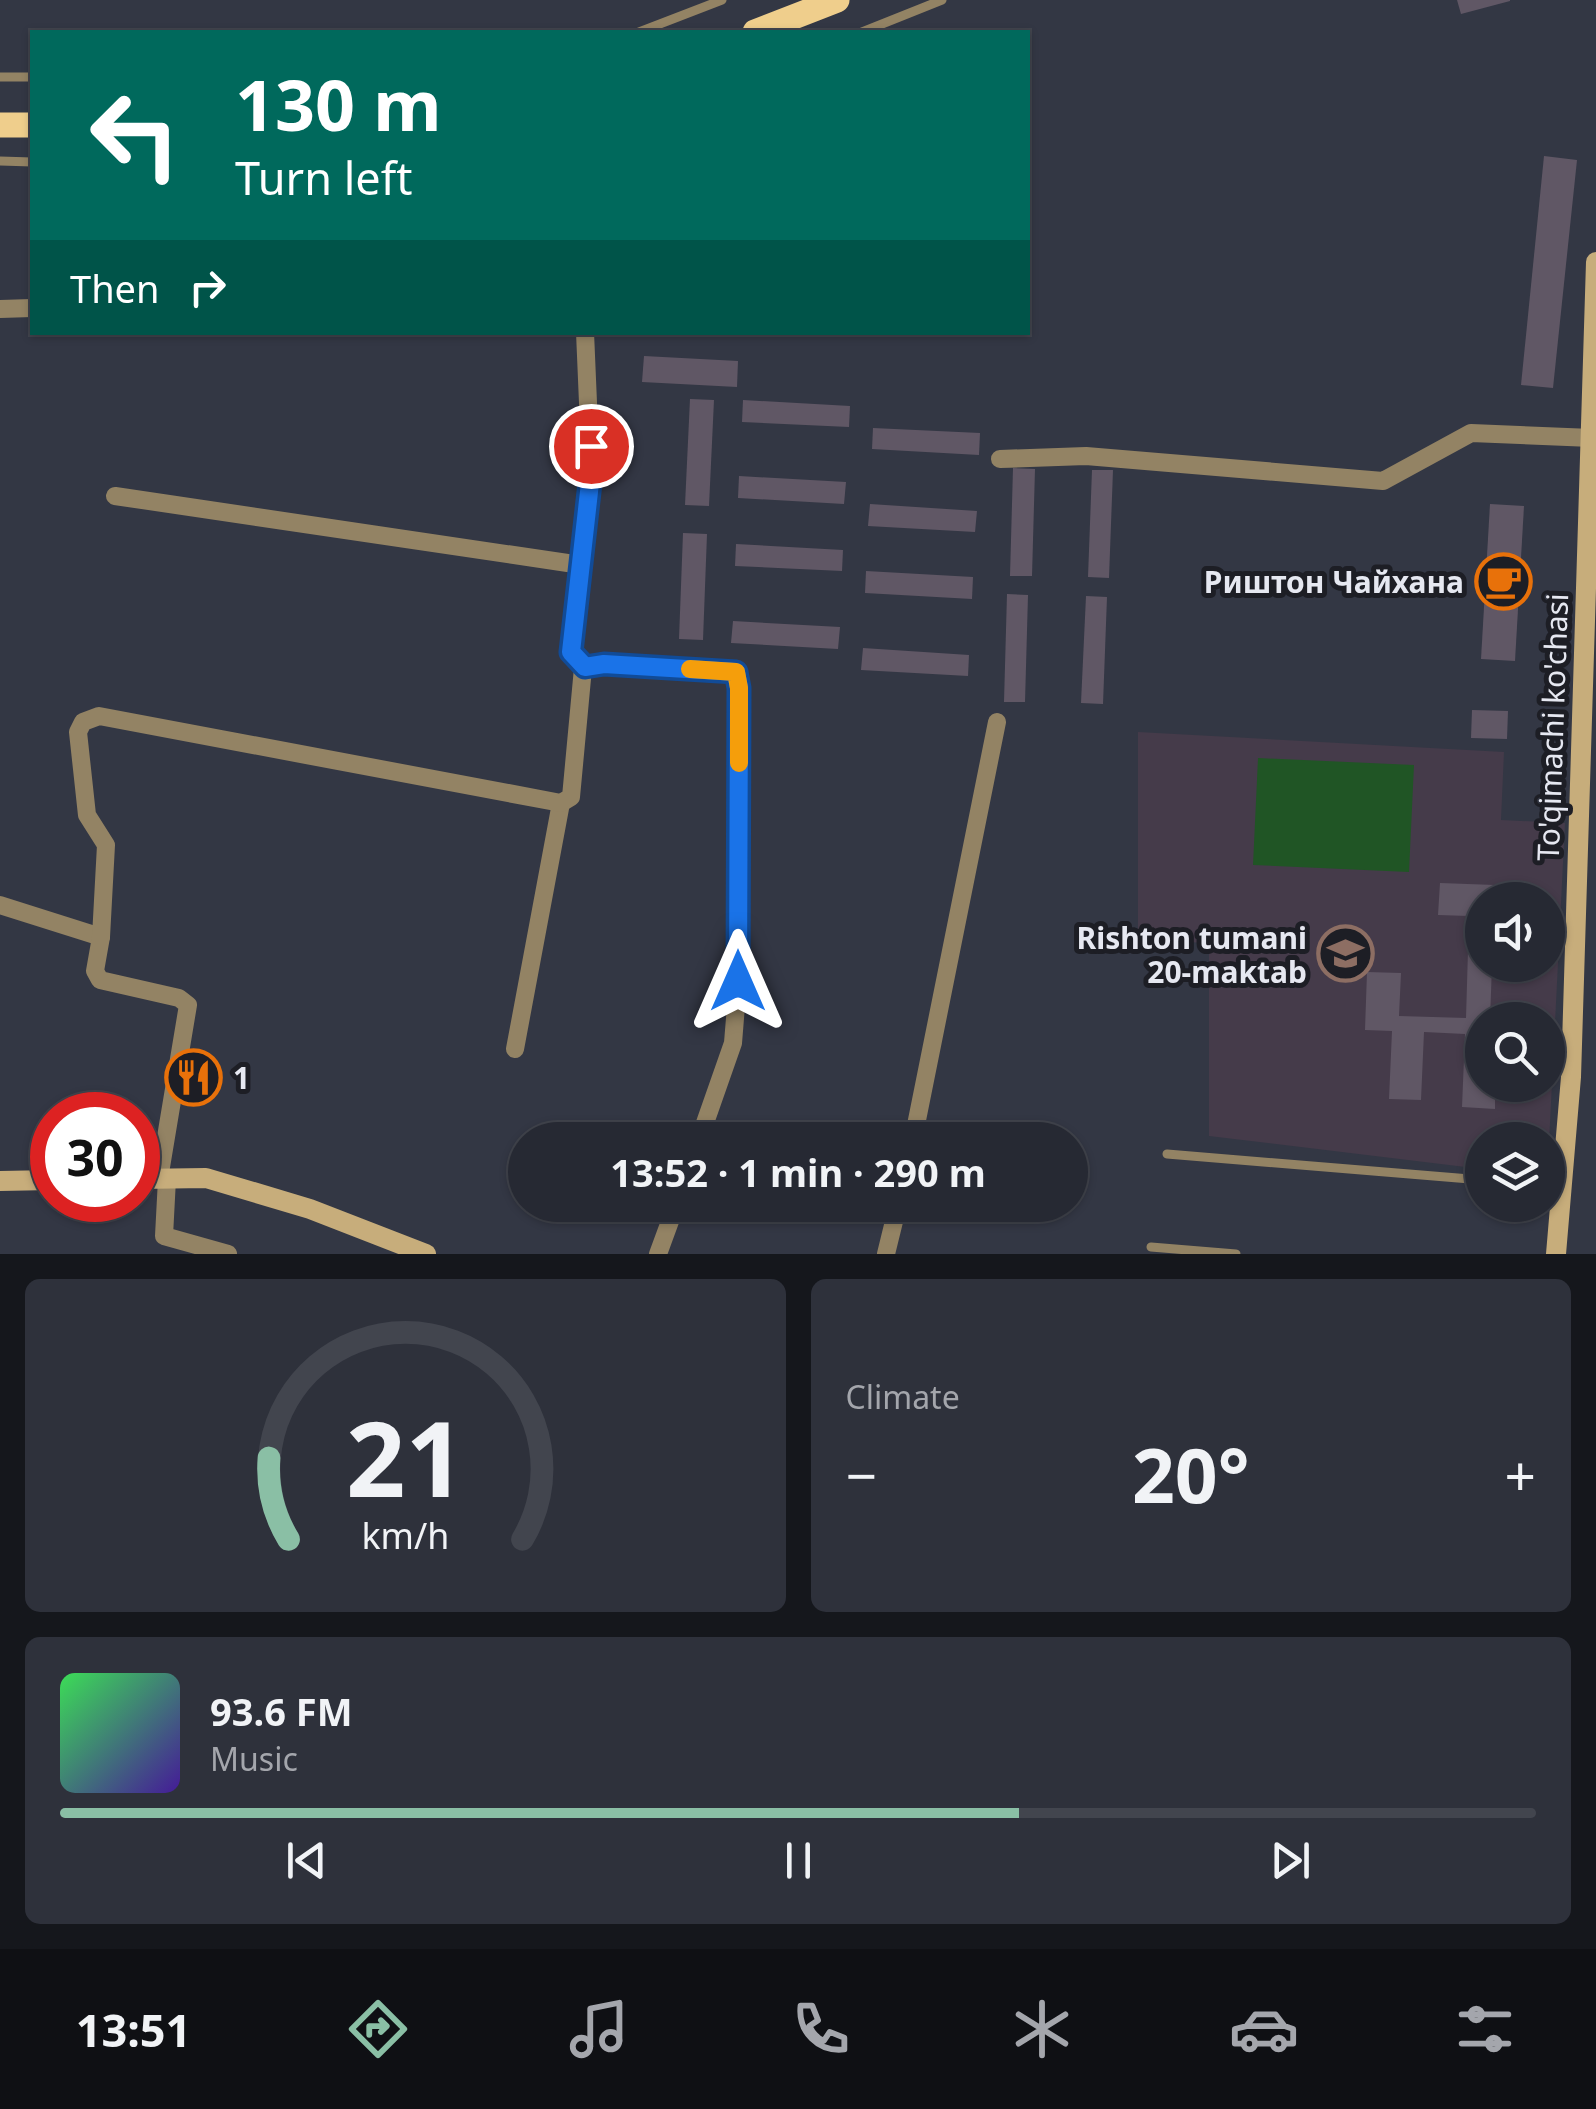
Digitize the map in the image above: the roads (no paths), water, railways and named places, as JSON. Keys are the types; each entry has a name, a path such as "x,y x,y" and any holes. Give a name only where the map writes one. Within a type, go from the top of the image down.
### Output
{"main road":[{"path":"760,30 837,0"},
{"path":"0,126 30,126"}],"street":[{"name":"To'qimachi ko'chasi","path":"1564,1122 1572,1057 1596,262"},
{"path":"0,309 30,308"},
{"path":"160,1148 188,1005 179,998 100,980 95,971 106,846 87,815 78,732 84,722 98,716 562,803 571,797 585,667 571,652 591,474 585,335"},
{"path":"1000,459 1086,456 1382,481 1470,433 1592,438"},
{"path":"115,496 581,565"},
{"path":"585,667 604,664 736,672 736,1012 733,1044 705,1122"},
{"path":"917,1122 997,722"},
{"path":"515,1049 562,803"},
{"path":"0,905 101,937"},
{"path":"160,1179 206,1178 310,1209 426,1254"},
{"path":"0,1181 30,1180"},
{"path":"160,1213 164,1236 228,1254"},
{"path":"658,1254 670,1222"},
{"path":"886,1254 894,1222"},
{"name":"To'qimachi ko'chasi","path":"1556,1222 1556,1254"}],"lane":[{"path":"644,30 722,0"},
{"path":"905,0 912,12"},
{"path":"867,30 942,0"},
{"path":"0,77 30,77"},
{"path":"0,161 30,162"},
{"path":"1167,1154 1465,1179"},
{"path":"1151,1247 1236,1254"}],"place":[{"name":"Риштон Чайхана","path":"1503,581"},
{"name":"Rishton tumani 20-maktab","path":"1346,954"},
{"name":"1","path":"194,1077"}]}
